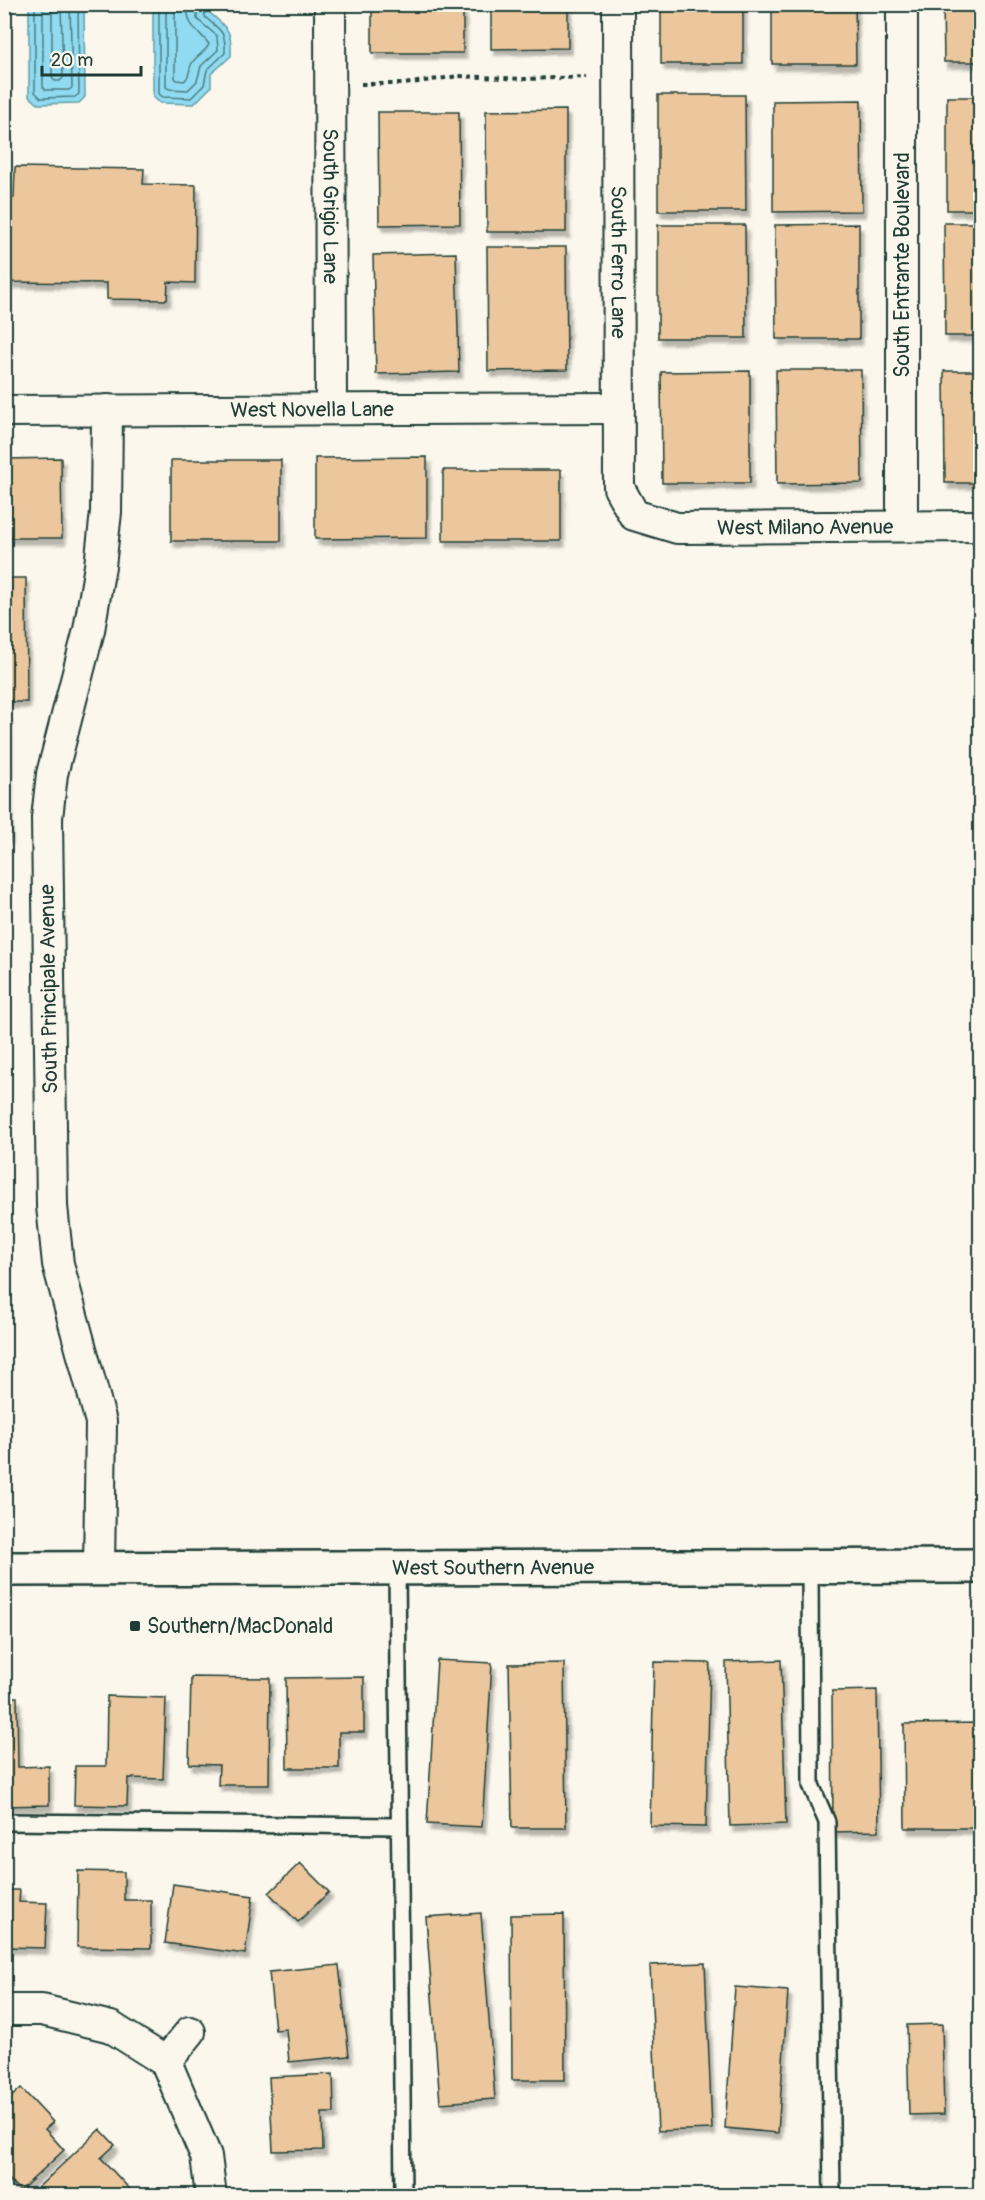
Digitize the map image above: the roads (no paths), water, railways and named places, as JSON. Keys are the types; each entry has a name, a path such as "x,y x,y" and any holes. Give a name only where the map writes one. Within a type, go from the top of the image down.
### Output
{"main road":[{"name":"West Southern Avenue","path":"4,1569 981,1566"}],"street":[{"name":"South Grigio Lane","path":"330,4 331,409"},
{"name":"South Ferro Lane","path":"618,4 619,488 634,515"},
{"name":"South Entrante Boulevard","path":"902,4 902,526"},
{"name":"West Novella Lane","path":"4,411 619,408"},
{"name":"South Principale Avenue","path":"99,1569 100,1422 58,1264 52,1206 47,818 52,774 89,630 100,566 106,512 107,410"},
{"name":"West Milano Avenue","path":"634,515 677,528 981,526"},
{"path":"4,2010 42,2010 111,2027 166,2062 206,2156 211,2196"},
{"path":"166,2062 190,2032"}],"lane":[{"path":"810,1567 811,1785 827,1822 832,2196"},
{"path":"397,1568 403,2196"},
{"path":"4,1822 399,1826"}],"water":[{"path":"29,5 84,5 85,97 79,103 38,104 29,96"},
{"path":"153,5 210,5 210,13 230,35 231,56 211,74 211,87 194,104 160,103 153,97"}],"place":[{"name":"Southern/MacDonald","path":"135,1626"}]}
